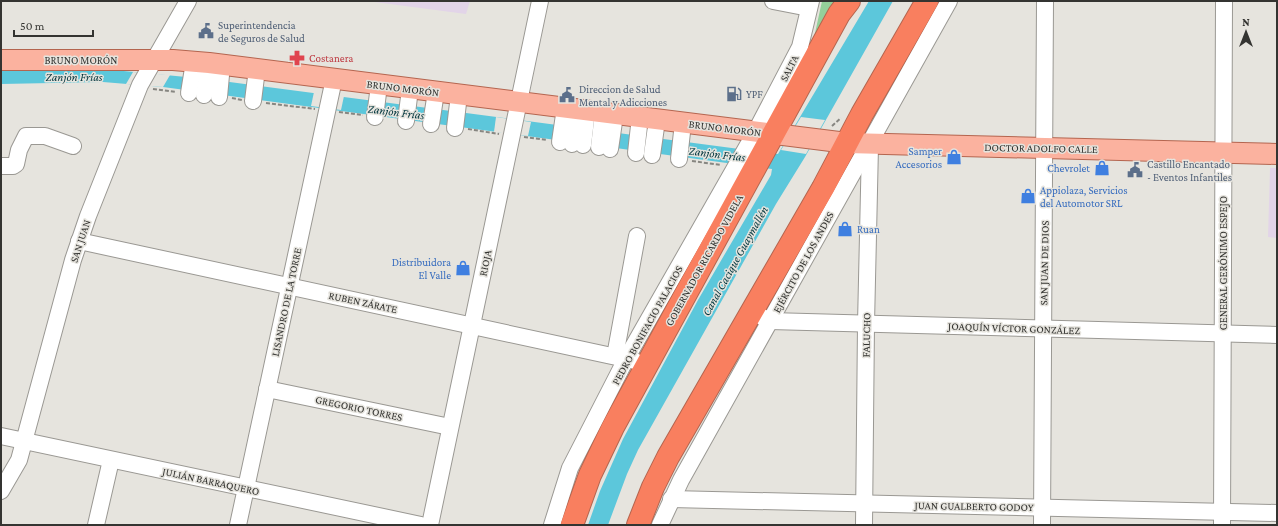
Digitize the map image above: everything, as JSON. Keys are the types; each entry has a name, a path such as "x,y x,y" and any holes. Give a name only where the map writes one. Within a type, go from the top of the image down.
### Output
{"highway":[{"path":"888,67 911,1"},
{"path":"638,525 653,487 668,457 761,317 847,143 926,1"},
{"name":"GOBERNADOR RICARDO VIDELA","path":"572,525 596,463 629,359 771,146 844,6"}],"main road":[{"name":"BRUNO MORÓN","path":"1,60 147,73 255,88 330,94 379,105 457,115 515,119 587,132 680,145 771,146"},
{"name":"DOCTOR ADOLFO CALLE","path":"771,146 847,143 1277,154"}],"street":[{"name":"SAN JUAN","path":"1,491 19,460 79,241 147,73 188,1"},
{"name":"RIOJA","path":"430,525 540,1"},
{"path":"773,1 810,4"},
{"name":"EJÉRCITO DE LOS ANDES","path":"660,525 671,499 761,317 870,144 950,1"},
{"name":"SAN JUAN DE DIOS","path":"1042,525 1045,1"},
{"name":"GENERAL GERÓNIMO ESPEJO","path":"1222,518 1224,1"},
{"name":"SALTA","path":"771,146 800,46 810,4"},
{"name":"LISANDRO DE LA TORRE","path":"238,525 330,94"},
{"path":"1,166 12,166 16,164 19,150 26,136 45,136 73,146"},
{"name":"FALUCHO","path":"864,525 870,144"},
{"name":"PEDRO BONIFACIO PALACIOS","path":"552,525 570,468 629,359 637,236"},
{"name":"RUBEN ZÁRATE","path":"79,241 629,359"},
{"name":"JOAQUÍN VÍCTOR GONZÁLEZ","path":"761,317 866,324 1277,335"},
{"name":"GREGORIO TORRES","path":"267,389 450,427"},
{"name":"JULIÁN BARRAQUERO","path":"1,436 421,525"},
{"path":"96,525 111,460"},
{"name":"JUAN GUALBERTO GODOY","path":"671,499 1042,507 1222,518 1277,513"}],"shaded area":[{"path":"367,1 470,1 466,14"},
{"path":"1270,168 1277,168 1277,238 1268,237"}],"green space":[{"path":"822,1 838,1 812,47"}],"water":[{"path":"869,1 893,1 805,157 776,204 638,450 627,474 608,525 588,525 600,491 623,439 698,300 771,175 772,169 163,87 103,82 1,84 1,71 103,69 207,79 778,154"}],"pier":[{"path":"133,72 170,75 163,87 126,84"},
{"path":"314,92 344,96 341,110 311,106"},
{"path":"496,117 531,122 528,136 494,132"},
{"path":"801,117 825,120 806,154 781,150"}],"place":[{"name":"Superintendencia de Seguros de Salud","path":"206,31"},
{"name":"Costanera","path":"297,58"},
{"name":"YPF","path":"734,94"},
{"name":"Direccion de Salud Mental y Adicciones","path":"567,95"},
{"name":"Samper Accesorios","path":"954,157"},
{"name":"Chevrolet","path":"1102,168"},
{"name":"Castillo Encantado - Eventos Infantiles","path":"1135,170"},
{"name":"Appiolaza, Servicios del Automotor SRL","path":"1028,196"},
{"name":"Ruan","path":"845,229"},
{"name":"Distribuidora El Valle","path":"463,268"}],"water label":[{"name":"Zanjón Frías","path":"74,77"},
{"name":"Zanjón Frías","path":"396,112"},
{"name":"Zanjón Frías","path":"717,154"},
{"name":"Canal Cacique Guaymallén","path":"735,261"}]}
